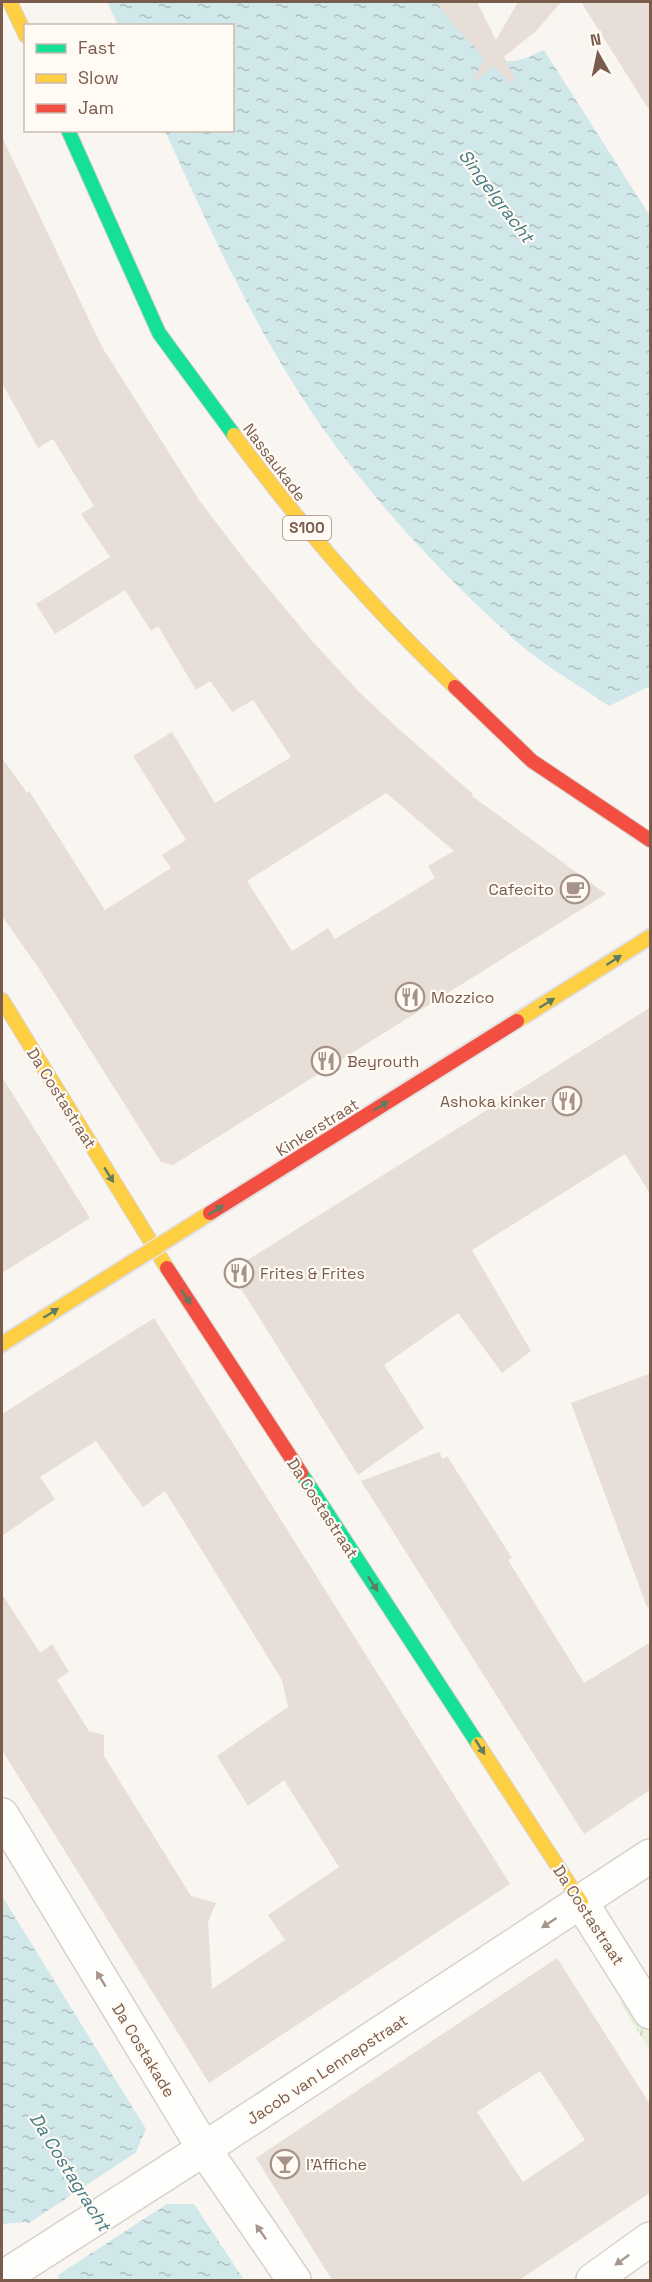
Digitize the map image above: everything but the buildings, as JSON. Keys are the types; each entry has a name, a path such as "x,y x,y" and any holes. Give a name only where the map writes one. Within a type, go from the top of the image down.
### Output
{"street":[{"path":"10,2 24,32"},
{"name":"Nassaukade","path":"69,132 159,333 280,498 400,635 532,761 651,840"},
{"name":"Kinkerstraat","path":"2,1344 651,937"},
{"name":"Da Costastraat","path":"2,1000 154,1248 651,2012"},
{"name":"Da Costakade","path":"2,1815 204,2149 294,2280"},
{"name":"Jacob van Lennepstraat","path":"2,2278 204,2149 651,1856"},
{"path":"592,2280 651,2239"}],"green space":[{"path":"650,1984 650,2051 620,2002"}],"water":[{"name":"Singelgracht","path":"107,2 448,2 475,40 493,56 513,61 544,50 650,216 650,686 609,706 538,659 492,619 444,572 398,523 355,471 309,408 263,332 202,212 165,132 234,132 234,24 118,24"},
{"name":"Da Costagracht","path":"2,1896 146,2129 135,2154 167,2204 194,2204 244,2280 59,2280 26,2222 2,2224"}],"pier":[{"path":"135,2153 167,2204 58,2275 26,2225"}],"tram line":[{"path":"2,1334 650,927"},
{"path":"2,1354 650,947"}],"traffic: fast":[{"path":"69,132 159,333 234,435"},
{"path":"301,1473 478,1744"}],"traffic: slow":[{"path":"10,2 24,32"},
{"path":"234,435 285,502 339,566 455,687"},
{"path":"517,1021 650,937"},
{"path":"2,1000 167,1268"},
{"path":"2,1344 210,1213"},
{"path":"478,1744 581,1902"}],"traffic: jam":[{"path":"455,687 532,761 650,840"},
{"path":"210,1213 517,1021"},
{"path":"167,1268 301,1473"}],"place":[{"name":"Cafecito","path":"575,889"},
{"name":"Mozzico","path":"410,997"},
{"name":"Beyrouth","path":"326,1061"},
{"name":"Ashoka kinker","path":"567,1101"},
{"name":"Frites & Frites","path":"239,1273"},
{"name":"l'Affiche","path":"285,2164"}]}
